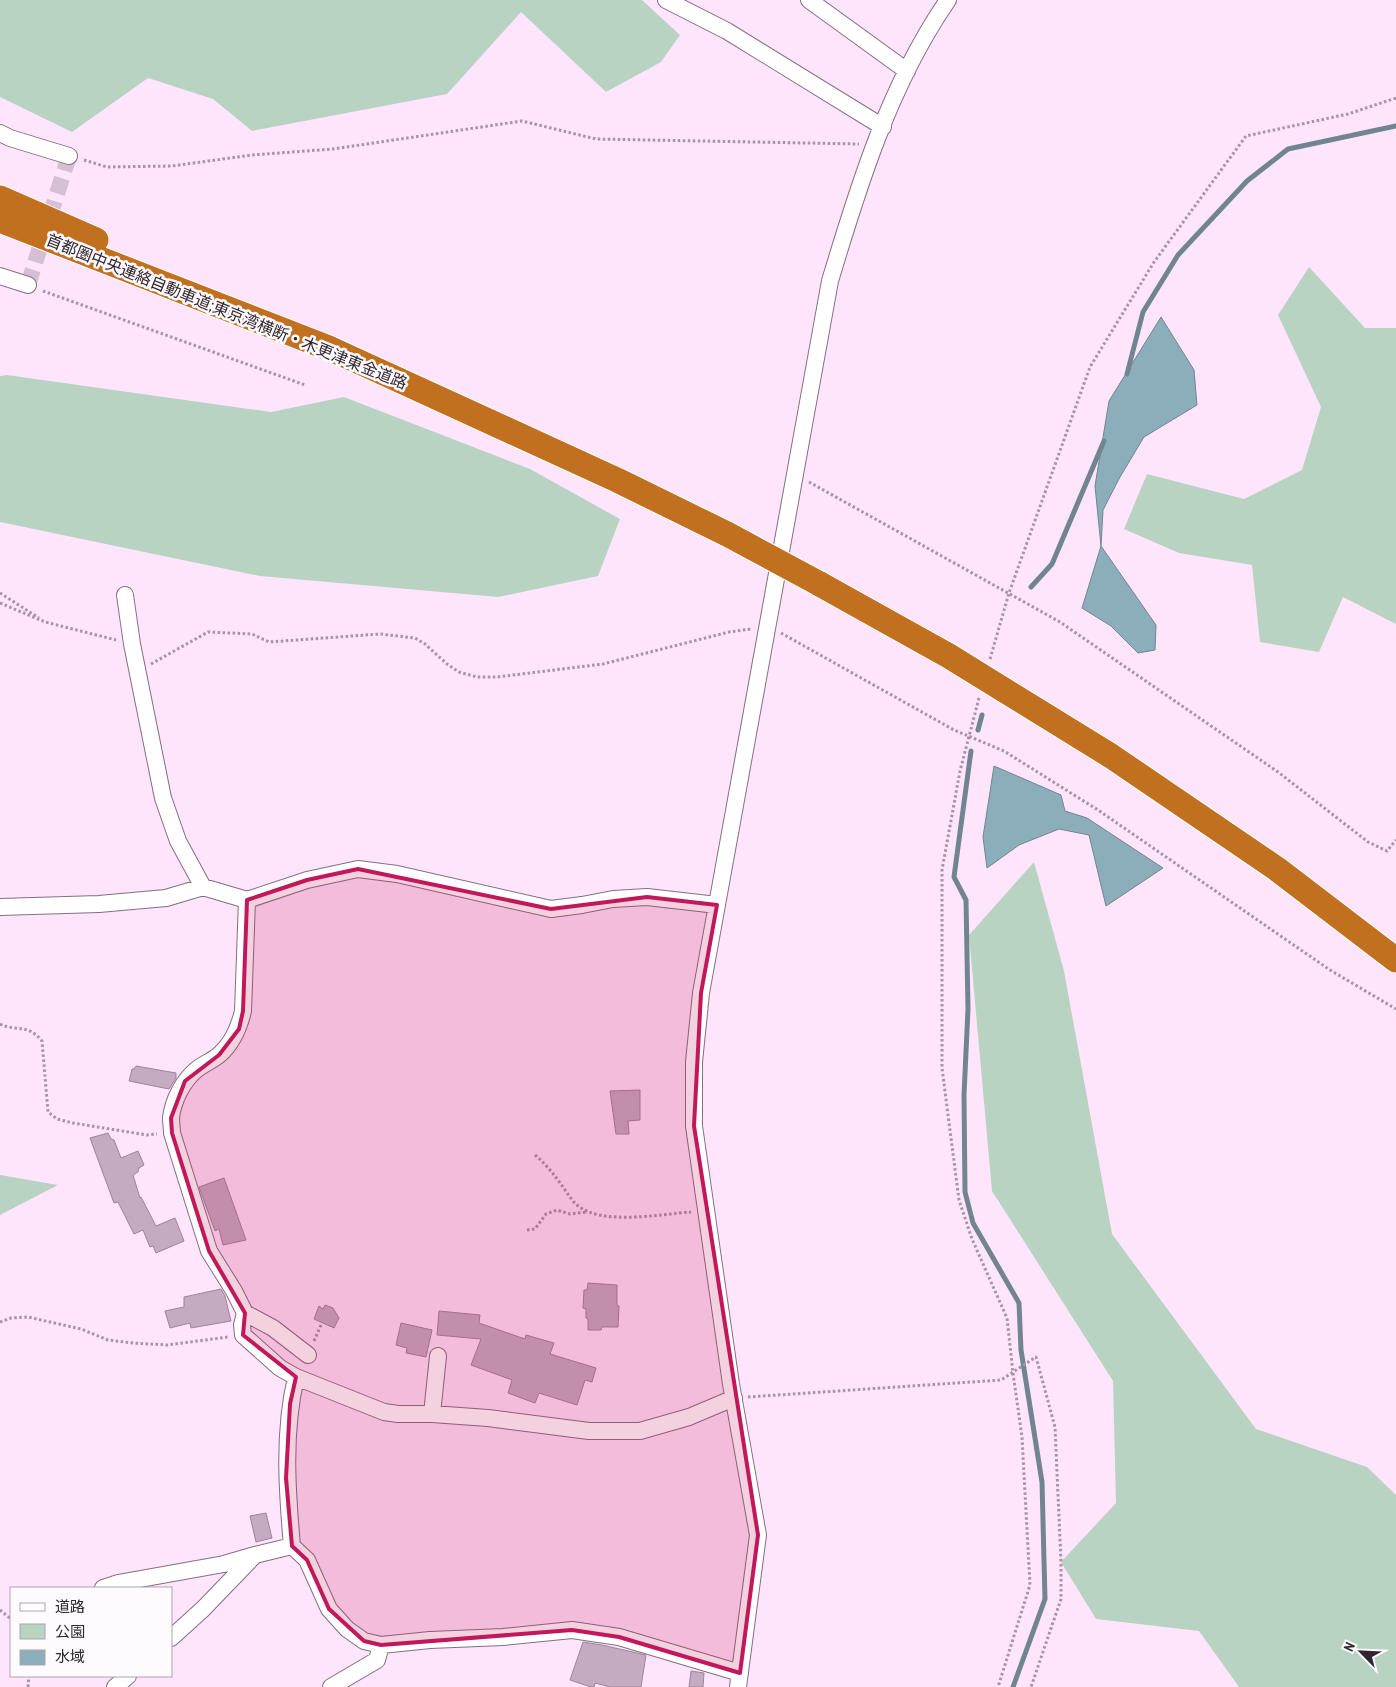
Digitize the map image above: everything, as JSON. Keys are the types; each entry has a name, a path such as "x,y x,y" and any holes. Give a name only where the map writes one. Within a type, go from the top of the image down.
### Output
{"highway":[{"path":"0,198 229,299 331,349"},
{"name":"首都圏中央連絡自動車道;東京湾横断・木更津東金道路","path":"0,220 331,349 617,480 727,534 949,656 1111,756 1277,869 1396,960"},
{"name":"首都圏中央連絡自動車道;東京湾横断・木更津東金道路","path":"0,228 481,417"}],"street":[{"path":"666,0 727,31 883,127"},
{"path":"809,0 907,71"},
{"path":"296,1377 290,1404 286,1478 292,1546 307,1560 329,1609 347,1629 358,1637 364,1641 381,1646 430,1640 504,1637 572,1630 619,1637 739,1680 758,1535 734,1398 694,1126 694,1062 701,994 830,281 858,188 875,144 907,71 932,24 948,0"},
{"path":"0,133 69,156"},
{"path":"0,276 28,286"},
{"path":"125,595 132,644 163,798 178,842 203,887"},
{"path":"0,907 99,904 166,898 203,887 247,900 307,880 358,869 397,874 550,909 613,899 647,897 717,905"},
{"path":"247,900 243,1011 239,1029 231,1042 219,1055 197,1069 185,1081 171,1118 172,1134 208,1251 234,1291 245,1313 273,1328 308,1355"},
{"path":"245,1313 242,1325 243,1335 280,1368 296,1377 384,1412 488,1418 589,1431 640,1431 689,1417 734,1398"},
{"path":"432,1414 438,1356"},
{"path":"106,1587 118,1583 224,1564 292,1546"},
{"path":"172,1637 203,1609 255,1555"},
{"path":"331,1687 377,1660 381,1646"},
{"path":"115,1687 127,1677"}],"path":[{"path":"990,660 1009,593 1090,367 1154,262 1246,136 1348,114 1396,98"},
{"path":"69,156 107,167 172,166 252,155 333,149 522,120 596,139 875,144"},
{"path":"28,286 305,384"},
{"path":"795,474 1060,622 1278,772 1368,842 1387,851 1396,840"},
{"path":"0,593 45,622"},
{"path":"0,603 45,622 132,644"},
{"path":"139,672 208,632 252,634 269,642 380,634 415,638 425,644 446,664 459,672 477,677 497,677 603,664 729,632 768,627 786,635 946,726 1004,751 1098,810 1330,970 1396,1008"},
{"path":"981,688 960,770 942,870 942,1068 959,1200 972,1239 1007,1318 1022,1437 1030,1585 998,1687"},
{"path":"0,1024 6,1027 21,1028 34,1032 42,1041 48,1112 56,1119 147,1135 172,1134"},
{"path":"535,1155 547,1166 576,1205 587,1212"},
{"path":"527,1230 534,1229 546,1214 557,1210 570,1214 587,1212 612,1217 637,1218 706,1211"},
{"path":"0,1322 11,1318 28,1317 81,1329 108,1340 167,1345 243,1335"},
{"path":"734,1398 1001,1380 1036,1357 1055,1427 1061,1599 1031,1687"},
{"path":"0,1610 10,1618"}],"highlighted area":[{"path":"358,869 551,909 647,897 717,905 701,993 694,1126 758,1535 740,1673 619,1637 572,1630 381,1645 364,1641 329,1609 307,1560 292,1546 286,1478 290,1404 296,1377 243,1335 245,1313 209,1251 172,1133 171,1118 185,1081 219,1055 239,1029 243,1011 247,900 307,880"}],"green space":[{"path":"0,0 642,0 680,35 661,62 606,92 521,12 447,94 252,131 213,99 148,78 72,132 0,97"},
{"path":"1309,267 1365,328 1396,328 1396,624 1343,597 1319,652 1260,642 1252,565 1179,553 1124,529 1147,474 1244,499 1302,470 1321,407 1278,315"},
{"path":"7,375 271,412 344,397 530,469 620,519 598,576 498,597 260,576 0,522 0,376"},
{"path":"1034,862 1064,971 1112,1234 1256,1429 1367,1467 1396,1495 1396,1687 1239,1687 1199,1631 1096,1619 1061,1562 1116,1503 1113,1381 992,1191 969,935"},
{"path":"0,1175 58,1185 0,1215"}],"water":[{"path":"1161,317 1194,370 1197,405 1144,437 1103,510 1101,546 1095,486 1109,401"},
{"path":"1101,546 1156,625 1155,650 1138,653 1111,626 1082,608"},
{"path":"994,766 1061,795 1065,811 1087,818 1163,868 1106,906 1089,835 1059,829 1019,845 987,868 983,837"}],"building":[{"path":"136,1066 176,1073 176,1078 169,1089 129,1081 132,1069"},
{"path":"640,1090 640,1120 628,1121 629,1134 616,1134 610,1091"},
{"path":"108,1133 111,1139 114,1140 121,1158 138,1151 144,1165 133,1175 140,1198 156,1226 175,1218 184,1241 156,1253 153,1246 150,1247 143,1230 134,1234 118,1202 114,1203 90,1138"},
{"path":"224,1178 246,1240 223,1245 219,1229 215,1231 199,1187"},
{"path":"588,1283 617,1285 618,1327 602,1327 601,1330 588,1330 586,1309 583,1308 584,1290 587,1290"},
{"path":"221,1289 225,1296 231,1321 191,1328 190,1323 170,1328 165,1311 184,1307 184,1297"},
{"path":"325,1305 333,1308 339,1318 334,1328 314,1319 319,1306 323,1309"},
{"path":"439,1311 480,1315 479,1323 525,1339 526,1335 554,1343 550,1354 596,1368 592,1382 585,1380 577,1405 539,1393 535,1403 508,1393 512,1380 471,1365 481,1339 437,1335"},
{"path":"401,1323 432,1330 426,1357 406,1353 407,1348 396,1345"},
{"path":"266,1513 272,1538 256,1542 250,1516"},
{"path":"583,1642 646,1655 641,1687 610,1687 595,1683 594,1687 591,1687 570,1680"},
{"path":"691,1671 704,1673 703,1687 689,1687"}],"waterway":[{"path":"1127,374 1143,312 1178,255 1247,181 1288,149 1396,126"},
{"path":"1031,587 1052,564 1104,441"},
{"path":"978,730 982,715"},
{"path":"971,751 954,877 966,900 968,1009 964,1095 965,1192 973,1223 1019,1303 1021,1350 1042,1482 1045,1599 1013,1687"}],"tunnel":[{"path":"28,285 69,156"}]}
